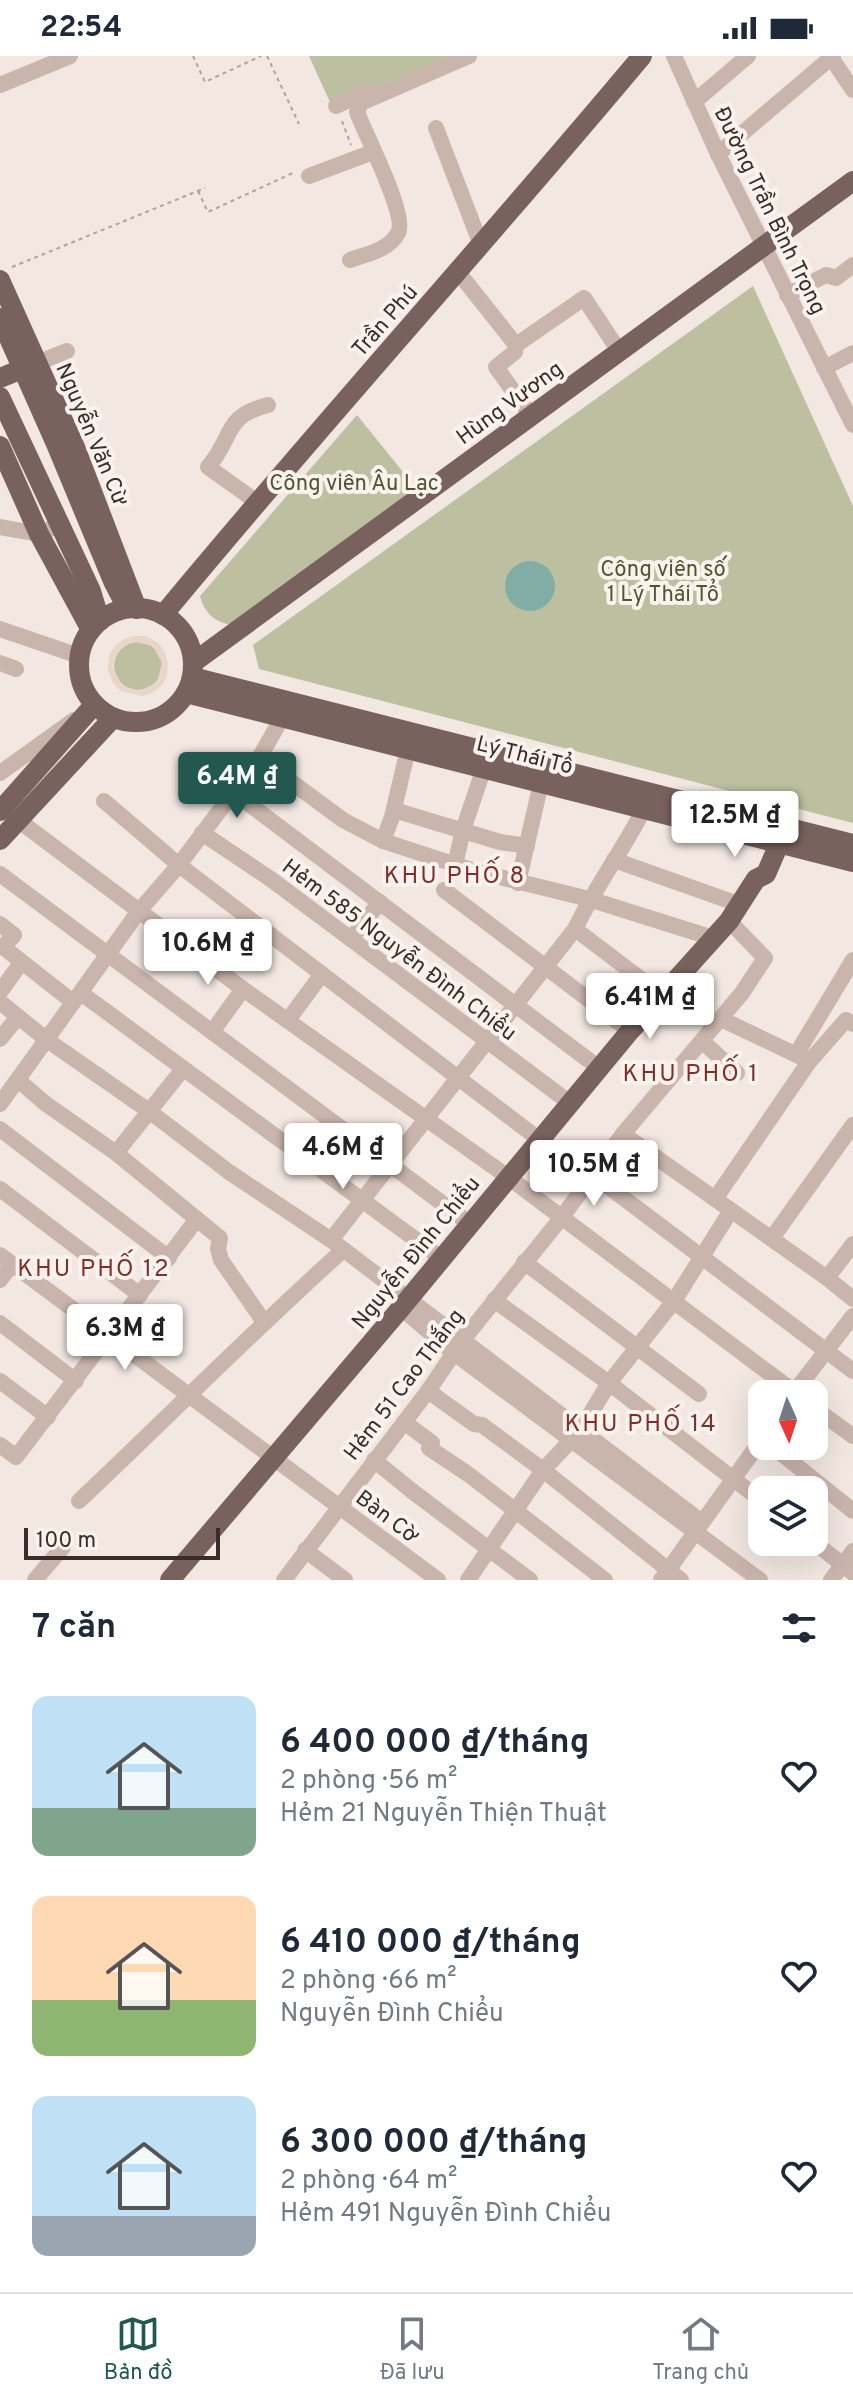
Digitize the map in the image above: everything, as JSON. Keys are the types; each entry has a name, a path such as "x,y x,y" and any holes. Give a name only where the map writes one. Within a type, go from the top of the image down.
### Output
{"main road":[{"name":"Trần Phú","path":"163,615 642,56"},
{"name":"Hùng Vương","path":"190,677 531,416 853,181"},
{"name":"Nguyễn Văn Cừ","path":"0,280 30,366"},
{"name":"Nguyễn Văn Cừ","path":"0,318 75,447 133,609"},
{"path":"0,378 30,366"},
{"path":"2,409 61,524 91,591 96,625 79,656 81,684 94,705 113,718 148,721 170,711 190,677 186,638 180,629 163,615 133,609 96,625"},
{"path":"0,446 39,534 96,625"},
{"name":"Lý Thái Tổ","path":"190,677 408,749 541,783 623,795 644,809 775,835 853,844"},
{"path":"0,840 6,814 94,705"},
{"name":"Lý Thái Tổ","path":"284,710 775,835 853,862"},
{"path":"6,814 113,718"},
{"name":"Nguyễn Đình Chiểu","path":"170,1580 405,1304 630,1031 735,913 756,879 755,870 775,835"}],"street":[{"path":"0,85 70,56"},
{"path":"336,106 442,56"},
{"path":"350,260 383,248 398,233 401,223 397,204 357,112 361,103 469,56"},
{"name":"Đường Trần Bình Trọng","path":"674,56 718,154 853,424"},
{"path":"694,102 748,56"},
{"path":"718,154 832,56 853,90"},
{"path":"436,128 481,245"},
{"path":"301,174 373,152"},
{"path":"787,295 826,275 836,278 853,265"},
{"path":"458,272 516,345 515,352 496,367 531,416"},
{"path":"516,345 584,298 619,351"},
{"path":"30,366 67,351"},
{"path":"824,368 853,353"},
{"path":"257,502 208,467 218,455 227,433 246,411 268,405"},
{"path":"0,527 39,534 61,524"},
{"path":"0,629 79,656"},
{"path":"0,773 94,705"},
{"path":"0,1104 139,911 179,865 259,758 284,710"},
{"path":"383,841 394,810 408,749"},
{"path":"259,758 343,820 383,841 455,865 589,899 713,938"},
{"path":"193,765 599,1068"},
{"path":"455,865 484,768"},
{"path":"518,883 541,783"},
{"path":"0,785 5,793 6,814 243,989 508,1177 778,1380"},
{"path":"104,801 179,865 457,1077 853,1371"},
{"path":"79,1501 191,1395 336,1246 362,1200 388,1165 575,929 589,899 644,809"},
{"path":"394,810 500,842 527,846"},
{"name":"Hẻm 585 Nguyễn Ðình Chiểu","path":"202,833 272,880 570,1103"},
{"path":"614,860 735,913"},
{"path":"0,874 470,1224"},
{"path":"444,890 630,1031"},
{"path":"351,939 380,902"},
{"name":"Hẻm 51 Cao Thắng","path":"284,1580 458,1347 562,1217 623,1134 703,1042 754,977 765,958 735,913"},
{"path":"0,924 14,935 3,947 21,963 183,1069 442,1259"},
{"path":"575,929 662,995"},
{"path":"715,1199 803,1058 853,962"},
{"path":"0,992 21,963"},
{"path":"288,1020 322,974"},
{"path":"212,1032 243,989"},
{"path":"0,1002 47,1040 336,1246 458,1347 699,1527 760,1580"},
{"path":"0,1039 18,1017"},
{"path":"721,1019 803,1058"},
{"path":"803,1058 849,1022"},
{"path":"703,1042 737,1073"},
{"path":"116,1153 183,1069"},
{"path":"18,1080 46,1104 116,1153 220,1238 218,1249 221,1260 264,1322"},
{"path":"772,1238 853,1125"},
{"path":"0,1129 169,1258"},
{"path":"623,1134 853,1299"},
{"path":"0,1189 140,1295"},
{"path":"468,1580 543,1470 576,1436 609,1383 674,1301 730,1212"},
{"path":"0,1445 16,1457 197,1219"},
{"path":"827,1278 853,1244"},
{"path":"0,1280 6,1260"},
{"name":"Bàn Cờ","path":"6,1260 438,1580"},
{"path":"524,1262 699,1394"},
{"path":"494,1300 748,1489"},
{"path":"804,1380 853,1316"},
{"path":"0,1323 76,1381"},
{"path":"0,1381 48,1417"},
{"path":"428,1391 474,1424 482,1425 543,1470 670,1577 699,1527 748,1457"},
{"path":"828,1418 853,1436"},
{"path":"404,1422 432,1443 429,1448 457,1466 605,1580"},
{"path":"374,1460 530,1580"},
{"path":"789,1460 853,1511"},
{"path":"35,1580 63,1547"},
{"path":"305,1550 345,1580"},
{"path":"831,1580 848,1569 853,1551"},
{"path":"828,1553 848,1569"}],"path":[{"path":"193,56 205,82 261,56"},
{"path":"267,56 299,124"},
{"path":"336,106 351,146"},
{"path":"198,191 208,212 301,174"},
{"path":"0,272 205,188"}],"green space":[{"path":"309,56 462,56 335,113"},
{"name":"Công viên số 1 Lý Thái Tổ","path":"753,286 853,506 853,823 259,669 253,645"},
{"name":"Công viên Âu Lạc","path":"357,415 416,488 233,625 216,619 207,612 200,596"},
{"path":"138,642 147,643 155,649 161,657 161,675 155,683 147,689 138,690 129,689 121,683 115,675 114,666 115,657 121,649 129,643"}],"shaded area":[{"path":"146,636 165,652 167,677 152,693 142,696 121,691 113,683 108,670 109,655 124,639","holes":["136,642 153,646 162,663 157,682 140,691 123,686 113,669 119,651 126,644"]}],"water":[{"path":"530,561 548,568 555,586 548,604 530,611 512,604 505,586 512,568"}],"district":[{"name":"KHU PHỐ 8","path":"455,875"},
{"name":"KHU PHỐ 1","path":"691,1073"},
{"name":"KHU PHỐ 12","path":"94,1268"},
{"name":"KHU PHỐ 14","path":"641,1423"}]}
